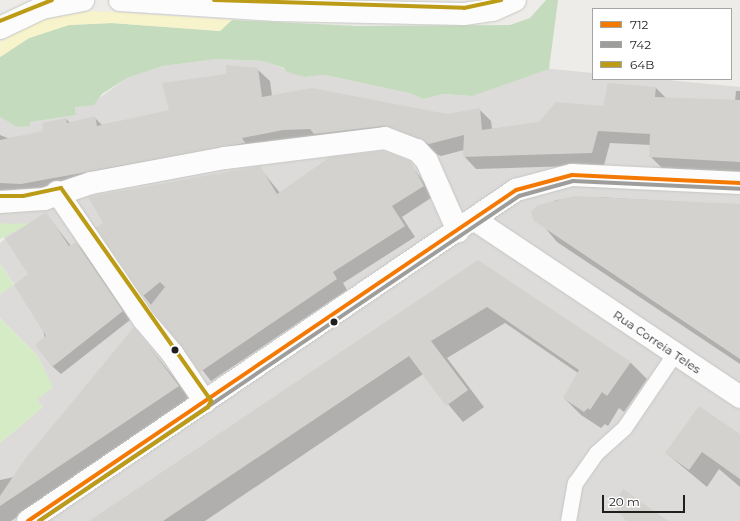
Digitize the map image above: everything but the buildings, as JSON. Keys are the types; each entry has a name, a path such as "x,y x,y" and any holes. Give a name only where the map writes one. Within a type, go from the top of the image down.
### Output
{"street":[{"path":"0,28 42,8 83,0"},
{"path":"120,0 305,11 464,14 493,10 515,0"},
{"path":"0,202 44,199 57,192 225,158 385,138 417,150 427,161 467,226"},
{"path":"28,521 467,226 516,190 556,177 594,174 740,183"},
{"path":"57,192 144,320 172,353 205,402"},
{"name":"Rua Correia Teles","path":"467,226 675,353 740,397"}],"lane":[{"path":"568,521 575,483 596,453 624,428 675,353"}],"shaded area":[{"path":"217,59 264,61 305,77 325,75 409,93 424,99 443,94 472,96 542,68 592,73 592,80 668,80 740,87 740,521 0,521 0,443 43,407 37,400 38,356 0,318 0,294 14,284 0,264 0,243 5,239 0,229 0,117 17,127 29,122 76,115 75,107 98,99 127,78 163,66"}],"green space":[{"path":"546,0 558,0 549,69 472,96 443,94 424,99 409,93 325,75 305,77 287,72 284,68 263,61 217,59 163,66 127,78 102,94 94,105 75,107 76,115 30,122 30,126 17,127 0,117 0,57 29,38 69,25 112,23 220,31 232,20 357,26 510,25 530,18"},
{"path":"0,223 12,224 30,223 0,239"},
{"path":"0,264 14,285 0,294"},
{"path":"0,318 38,356 53,387 37,400 43,407 0,443"}],"sand":[{"path":"90,11 232,20 220,31 112,23 69,25 29,38 0,57 0,42 25,28 45,19"}],"transit line":[{"name":"64B","path":"0,21 52,0"},
{"name":"64B","path":"214,0 464,8 501,0"},
{"name":"712","path":"28,521 516,190 572,175 740,183"},
{"name":"742","path":"39,521 519,196 573,181 740,189"},
{"name":"64B","path":"0,196 23,196 61,188 211,401 208,407 39,521"}]}
